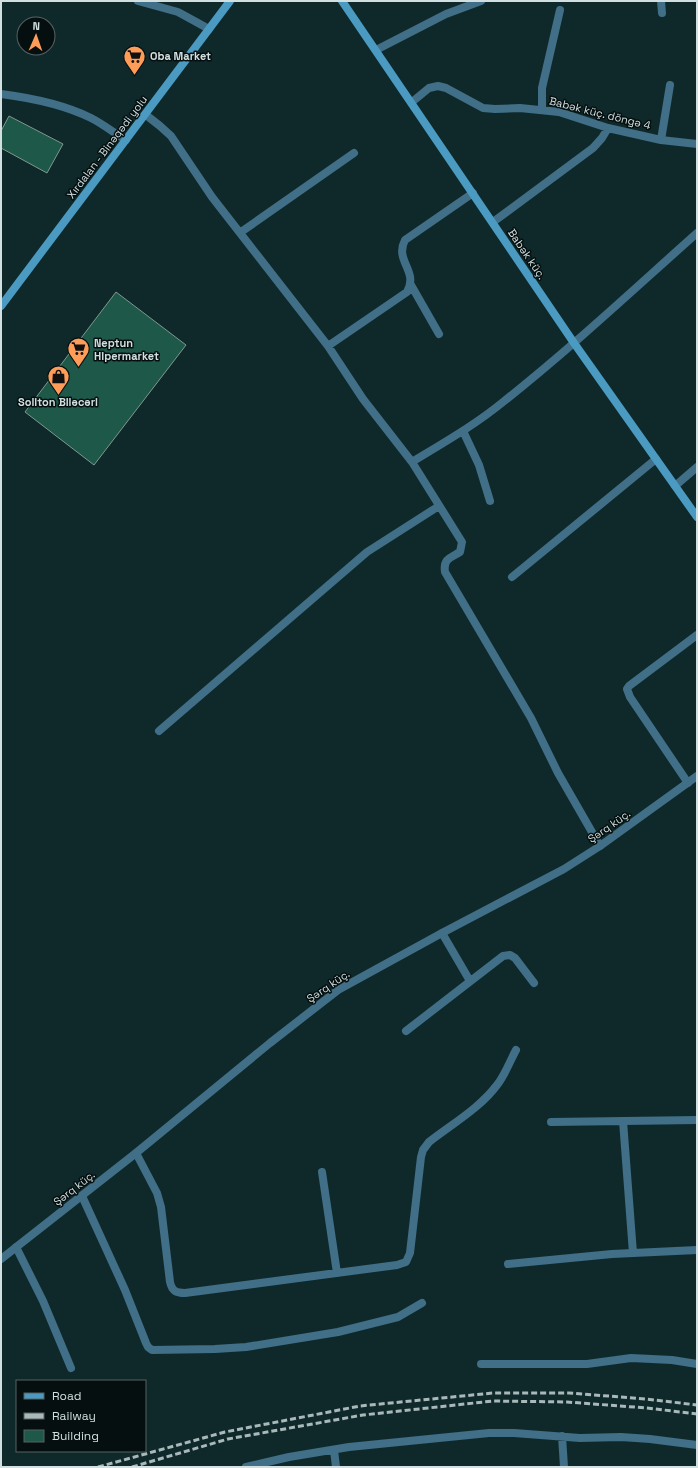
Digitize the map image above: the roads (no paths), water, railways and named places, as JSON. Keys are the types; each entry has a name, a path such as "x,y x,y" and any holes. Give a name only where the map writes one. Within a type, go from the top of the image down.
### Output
{"main road":[{"name":"Xırdalan - Binəqədi yolu","path":"1,306 146,115 230,1"},
{"name":"Babək küç.","path":"342,1 412,102 574,343 697,517"}],"street":[{"path":"138,1 178,12 209,29"},
{"path":"376,50 460,4 481,1"},
{"path":"661,1 662,13"},
{"path":"542,109 542,88 560,10"},
{"path":"661,140 670,85"},
{"name":"Babək küç. döngə 4","path":"412,102 429,88 438,86 446,88 483,108 542,109 559,112 608,128 661,140 697,144"},
{"path":"1,94 44,101 75,111 93,118 126,140"},
{"path":"146,115 171,136 212,197 241,232 328,346 363,400 412,462 462,542 460,552 446,561 444,566 445,572 528,711 558,773 600,846"},
{"path":"493,222 593,148 608,128"},
{"path":"241,232 354,153"},
{"path":"439,334 411,285 411,278 401,253 402,245 405,240 473,193"},
{"path":"412,462 463,431 502,403 574,343 697,233"},
{"path":"328,346 407,292 411,285"},
{"path":"463,431 479,466 490,500"},
{"path":"512,577 656,460"},
{"path":"675,486 697,467"},
{"path":"160,731 362,557 439,506"},
{"path":"688,783 630,697 627,689 697,636"},
{"name":"Şərq küç.","path":"1,1259 136,1153 270,1043 338,990 564,869 600,846 697,776"},
{"path":"442,933 470,981"},
{"path":"406,1031 503,956 510,955 515,958 534,983"},
{"path":"136,1153 157,1193 161,1206 170,1282 172,1288 176,1292 185,1294 397,1265 406,1262 410,1253 422,1150 429,1142 490,1093 498,1084 516,1050"},
{"path":"551,1122 697,1120"},
{"path":"623,1121 633,1253"},
{"path":"322,1172 337,1273"},
{"path":"82,1196 125,1290 146,1343 152,1350 246,1347 338,1332 398,1317 422,1303"},
{"path":"16,1247 42,1301 70,1368"},
{"path":"508,1264 633,1253 697,1250"},
{"path":"480,1364 587,1364 631,1358 672,1360 697,1364"},
{"path":"246,1467 289,1457 334,1450 489,1433 514,1433 580,1438 621,1437 650,1439 697,1446"},
{"path":"562,1436 564,1467"},
{"path":"334,1450 336,1467"}],"railway":[{"path":"98,1467 225,1432 360,1406 493,1393 569,1393 646,1399 697,1405"},
{"path":"132,1467 228,1439 363,1415 493,1401 567,1402 647,1408 697,1414"}],"place":[{"name":"Oba Market","path":"135,76"},
{"name":"Neptun Hipermarket","path":"79,368"},
{"name":"Soliton Biləcəri","path":"58,396"}]}
